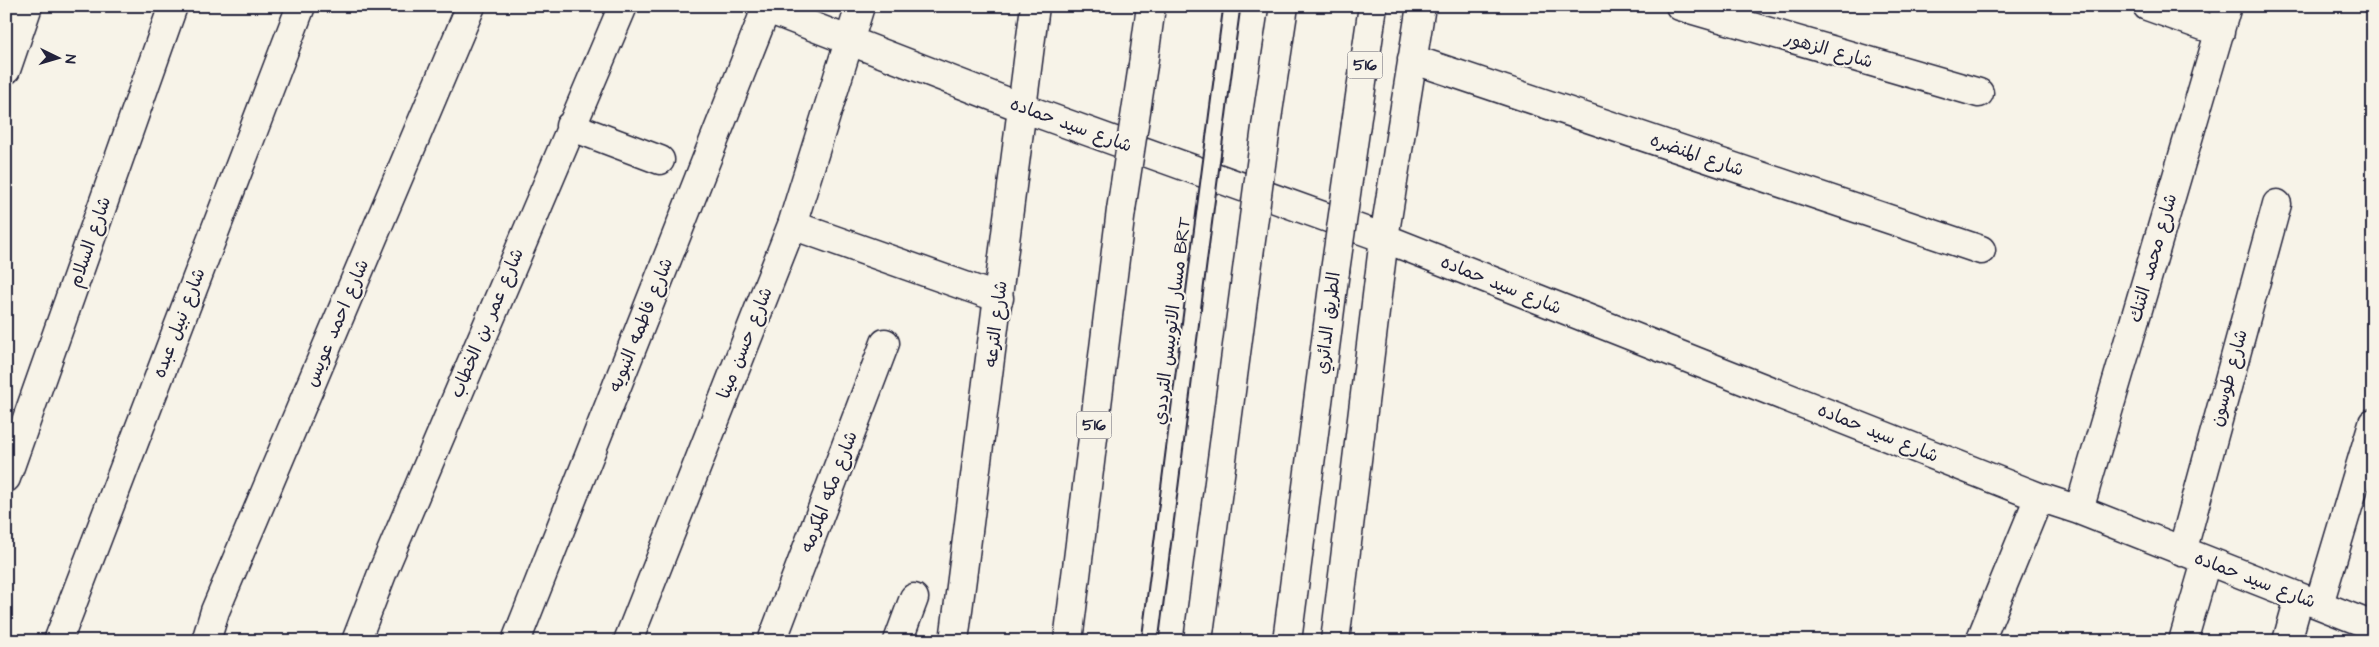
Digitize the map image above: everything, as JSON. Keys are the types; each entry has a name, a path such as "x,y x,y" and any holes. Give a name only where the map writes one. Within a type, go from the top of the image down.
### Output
{"main road":[{"path":"6,70 28,6"},
{"name":"شارع السلام","path":"6,478 173,6"},
{"name":"شارع نبيل عبده","path":"58,641 301,6"},
{"name":"شارع احمد عويس","path":"206,641 215,611 471,6"},
{"name":"شارع عمر بن الخطاب","path":"356,641 383,571 570,126 623,6"},
{"name":"شارع حسن مينا","path":"628,641 792,225 860,6"},
{"name":"شارع الترعه","path":"954,641 1035,6"},
{"name":"516","path":"1068,641 1121,210 1151,6"},
{"path":"1198,641 1268,112 1284,6"},
{"name":"الطريق الدائري","path":"1287,641 1335,271 1373,6"},
{"path":"1335,641 1384,238 1421,6"},
{"name":"شارع الزهور","path":"1680,6 1979,93"},
{"path":"2147,6 2220,32"},
{"name":"شارع محمد التنك","path":"2079,510 2227,6"},
{"name":"شارع سيد حماده","path":"763,7 1023,108 1384,238 2039,497 2079,510 2194,557 2373,626"},
{"name":"شارع فاطمه النبويه","path":"516,641 763,7"},
{"name":"شارع المنضره","path":"1412,59 1981,250"},
{"path":"570,126 660,160"},
{"name":"شارع طوسون","path":"2183,641 2194,557 2277,204"},
{"path":"792,225 999,298"},
{"name":"شارع مكه المكرمه","path":"772,641 885,343"},
{"path":"2287,641 2309,601 2373,422"},
{"path":"1980,641 2039,497"},
{"path":"898,641 914,598"}],"lane":[{"name":"مسار الاتوبيس الترددي BRT","path":"1150,641 1232,6"}]}
